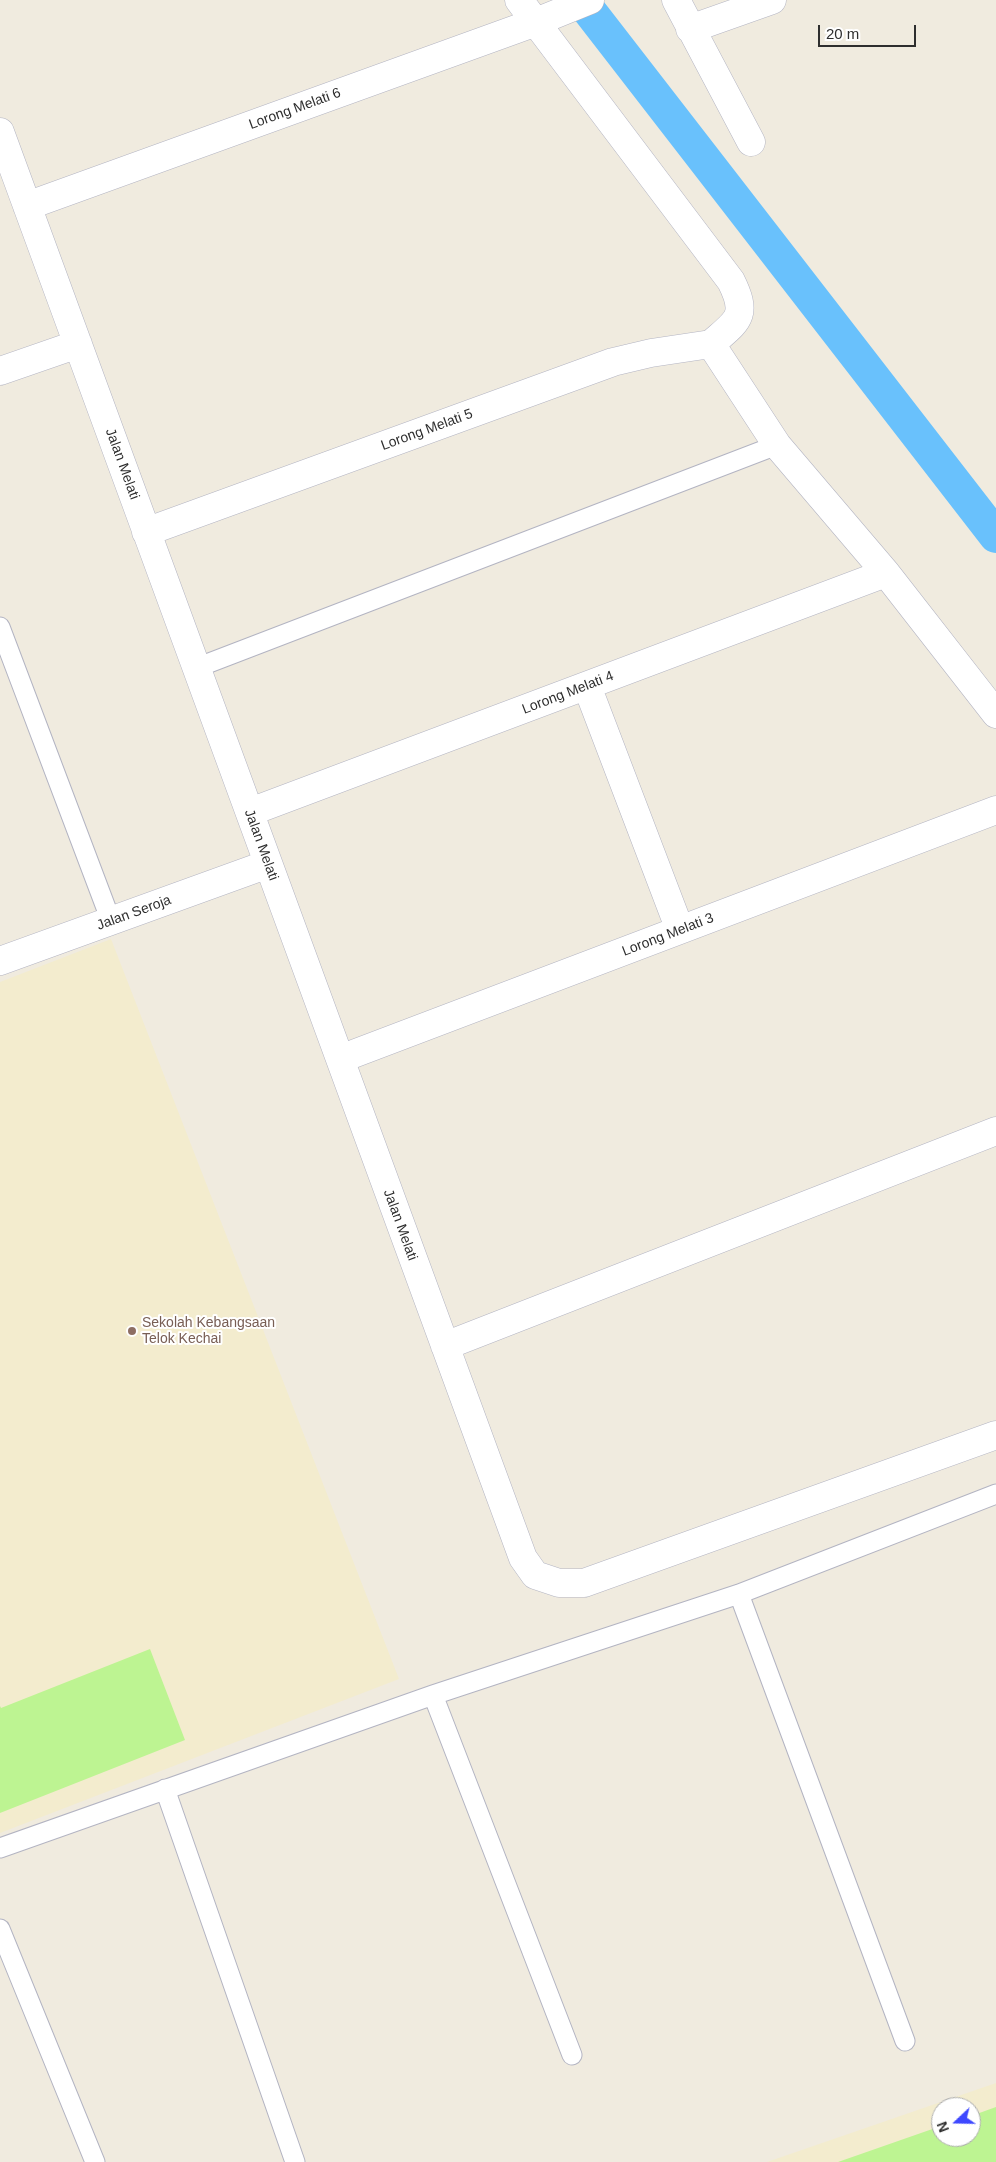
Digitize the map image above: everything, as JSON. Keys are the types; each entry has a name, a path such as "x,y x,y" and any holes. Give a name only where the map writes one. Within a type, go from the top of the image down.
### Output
{"street":[{"path":"520,0 731,281 738,295 741,309 735,322 711,344 777,445 886,573 996,714"},
{"name":"Lorong Melati 6","path":"27,206 536,22 590,0"},
{"path":"676,0 751,142"},
{"path":"690,29 772,0"},
{"name":"Jalan Melati","path":"0,132 522,1558 535,1575 559,1583 584,1583 996,1435"},
{"path":"0,371 78,344"},
{"name":"Lorong Melati 5","path":"146,532 613,362 651,352 711,344"},
{"name":"Lorong Melati 4","path":"250,812 886,573"},
{"path":"587,686 680,930"},
{"name":"Lorong Melati 3","path":"340,1059 996,810"},
{"name":"Jalan Seroja","path":"0,961 268,864"},
{"path":"445,1346 996,1131"}],"lane":[{"path":"196,668 777,445"},
{"path":"0,627 111,921"},
{"path":"0,1848 433,1695 739,1594 996,1494"},
{"path":"739,1594 905,2041"},
{"path":"433,1695 572,2054"},
{"path":"165,1789 295,2162"},
{"path":"0,1930 95,2162"}],"shaded area":[{"name":"Sekolah Kebangsaan Telok Kechai","path":"111,939 399,1679 0,1833 0,982"},
{"path":"996,2083 996,2162 767,2162 931,2105 931,2147 981,2147 981,2097 955,2097"}],"green space":[{"path":"150,1649 185,1740 0,1813 0,1706 1,1708"},
{"path":"996,2107 996,2162 838,2162 931,2129 931,2147 981,2147 981,2112"}],"waterway":[{"path":"581,0 996,536"}],"place":[{"name":"Sekolah Kebangsaan Telok Kechai","path":"132,1331"}]}
